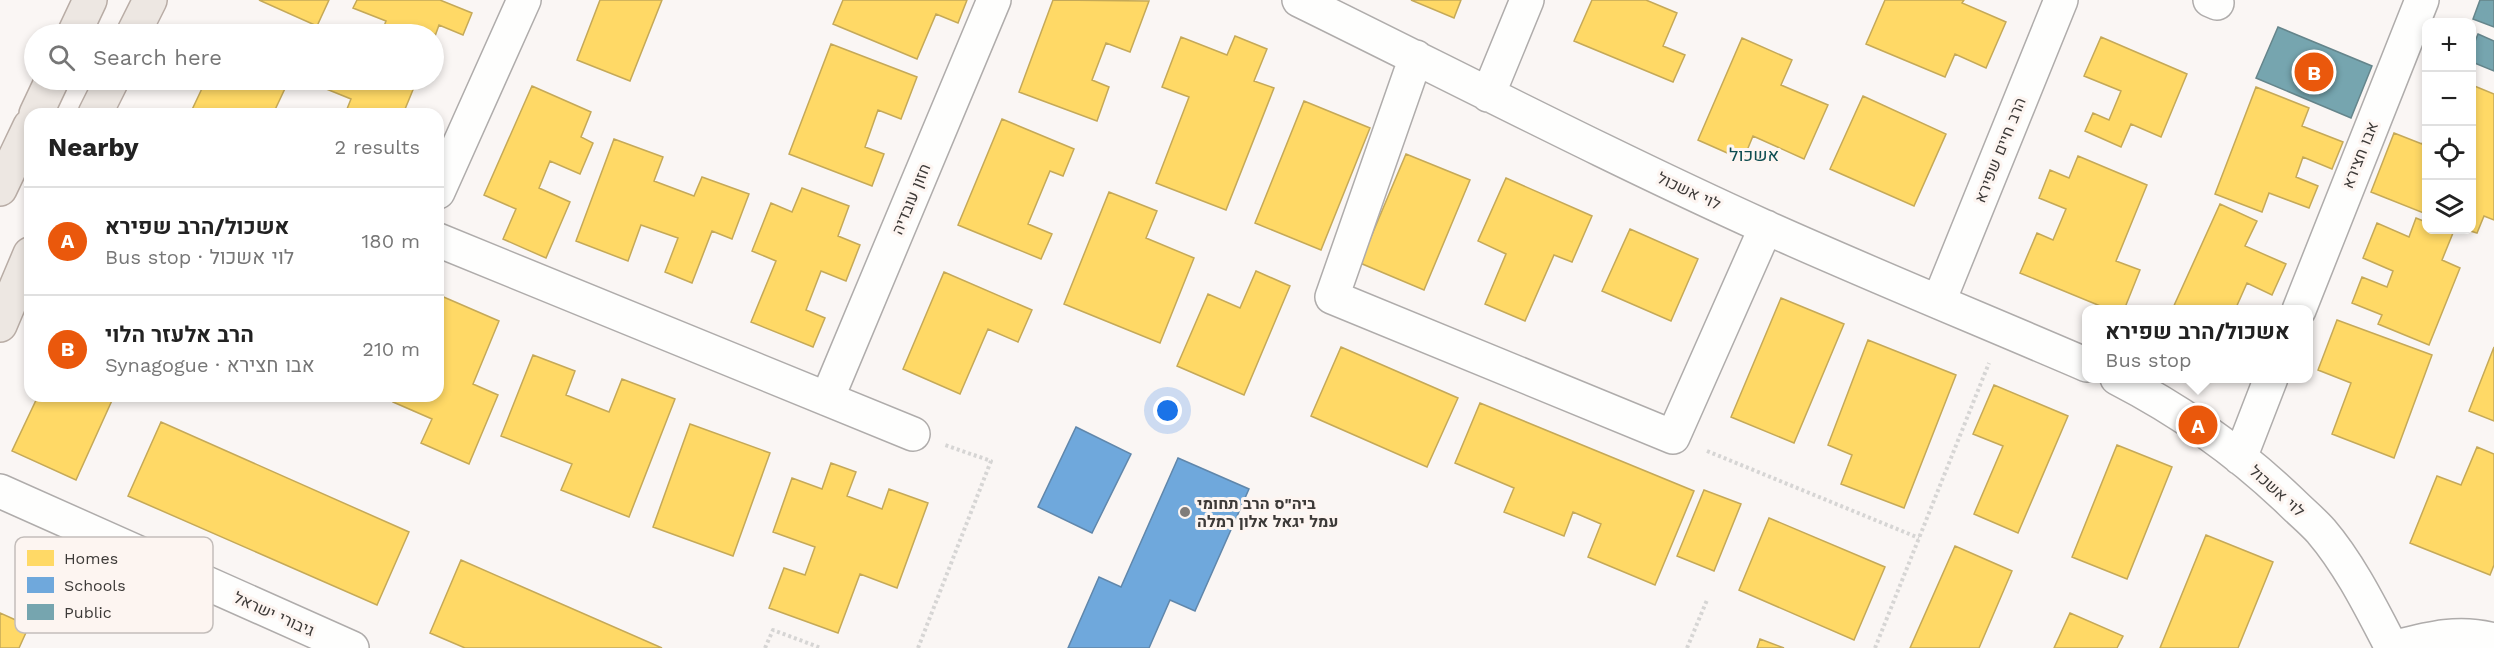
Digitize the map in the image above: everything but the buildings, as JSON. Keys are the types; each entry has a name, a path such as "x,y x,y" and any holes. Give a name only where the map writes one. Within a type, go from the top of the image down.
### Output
{"main road":[{"path":"79,24 90,0"},
{"path":"138,24 150,0"},
{"path":"39,108 47,90"},
{"path":"98,108 107,90"},
{"path":"0,189 24,139"},
{"path":"0,325 24,268"}],"street":[{"path":"444,179 524,0"},
{"name":"חזון עובדיה","path":"827,399 994,0"},
{"path":"1488,95 1527,0"},
{"name":"הרב חיים שפירא","path":"1939,301 2061,0"},
{"name":"אבו חצירא","path":"2301,305 2422,0"},
{"name":"לוי אשכול","path":"1317,4 1488,95 1766,227 2082,362"},
{"path":"1416,57 1332,297 1673,437 1766,227"},
{"path":"444,242 913,434"},
{"name":"לוי אשכול","path":"2127,383 2161,400 2207,432 2271,483 2321,531 2360,588 2392,648"},
{"path":"2240,458 2269,383"},
{"name":"גיבורי ישראל","path":"0,491 103,537"},
{"name":"גיבורי ישראל","path":"213,586 352,648"},
{"path":"2392,648 2444,634 2475,634 2494,640"}],"path":[{"path":"1875,648 2003,328"},
{"path":"913,434 991,461 918,648"},
{"path":"1673,437 1919,538"},
{"path":"1687,648 1707,600"},
{"path":"765,648 773,630 821,648"}],"place":[{"name":"הרב אלעזר הלוי","path":"2314,72"},
{"name":"אשכול/הרב שפירא","path":"2198,425"},
{"name":"ביה\"ס הרב תחומי עמל יגאל אלון רמלה","path":"1185,512"}],"district":[{"name":"אשכול","path":"1754,154"}]}
